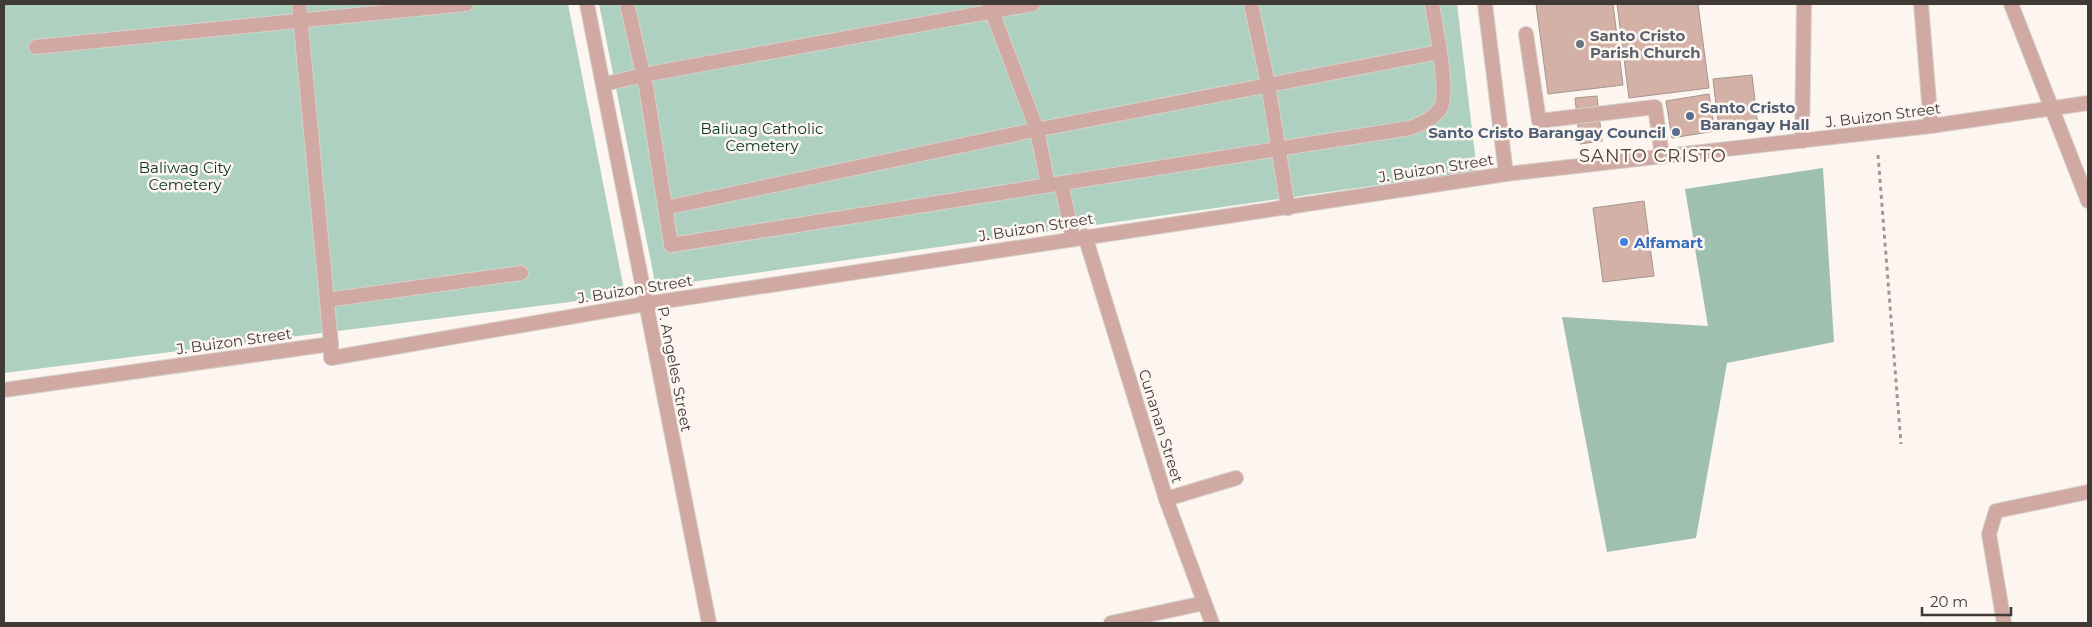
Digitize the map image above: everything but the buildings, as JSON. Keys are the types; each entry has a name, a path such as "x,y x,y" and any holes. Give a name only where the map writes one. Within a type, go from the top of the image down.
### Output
{"street":[{"path":"299,4 331,344"},
{"path":"36,47 466,4"},
{"name":"P. Angeles Street","path":"587,4 709,623"},
{"path":"627,4 643,75 671,245 1410,128 1426,122 1440,108 1444,88 1432,4"},
{"path":"604,84 990,8 1034,4"},
{"path":"1251,4 1268,84 1288,208"},
{"path":"1486,4 1506,174"},
{"path":"1802,141 1804,4"},
{"path":"1921,4 1931,126"},
{"path":"2011,4 2088,201"},
{"name":"Cunanan Street","path":"990,8 1037,130 1054,184 1079,237 1166,499 1212,623"},
{"path":"1526,34 1539,121 1655,107 1662,156"},
{"path":"666,208 1037,130 1439,52"},
{"name":"J. Buizon Street","path":"4,390 331,344 331,358 645,304 1506,174 1931,126 2088,103"},
{"path":"327,300 522,273"},
{"path":"1166,499 1236,478"},
{"path":"2004,623 1989,534 1996,511 2088,492"},
{"path":"1112,623 1204,603"}],"path":[{"path":"1876,132 1901,444"}],"green space":[{"name":"Baliwag City Cemetery","path":"4,4 568,4 625,295 4,373"},
{"name":"Baliuag Catholic Cemetery","path":"599,4 1457,4 1477,171 656,287"},
{"path":"1823,168 1834,342 1727,363 1696,538 1607,552 1562,317 1708,326 1685,189"}],"place":[{"name":"Santo Cristo Parish Church","path":"1580,44"},
{"name":"Santo Cristo Barangay Hall","path":"1690,116"},
{"name":"Santo Cristo Barangay Council","path":"1676,132"},
{"name":"Alfamart","path":"1624,242"}],"district":[{"name":"SANTO CRISTO","path":"1653,156"}]}
